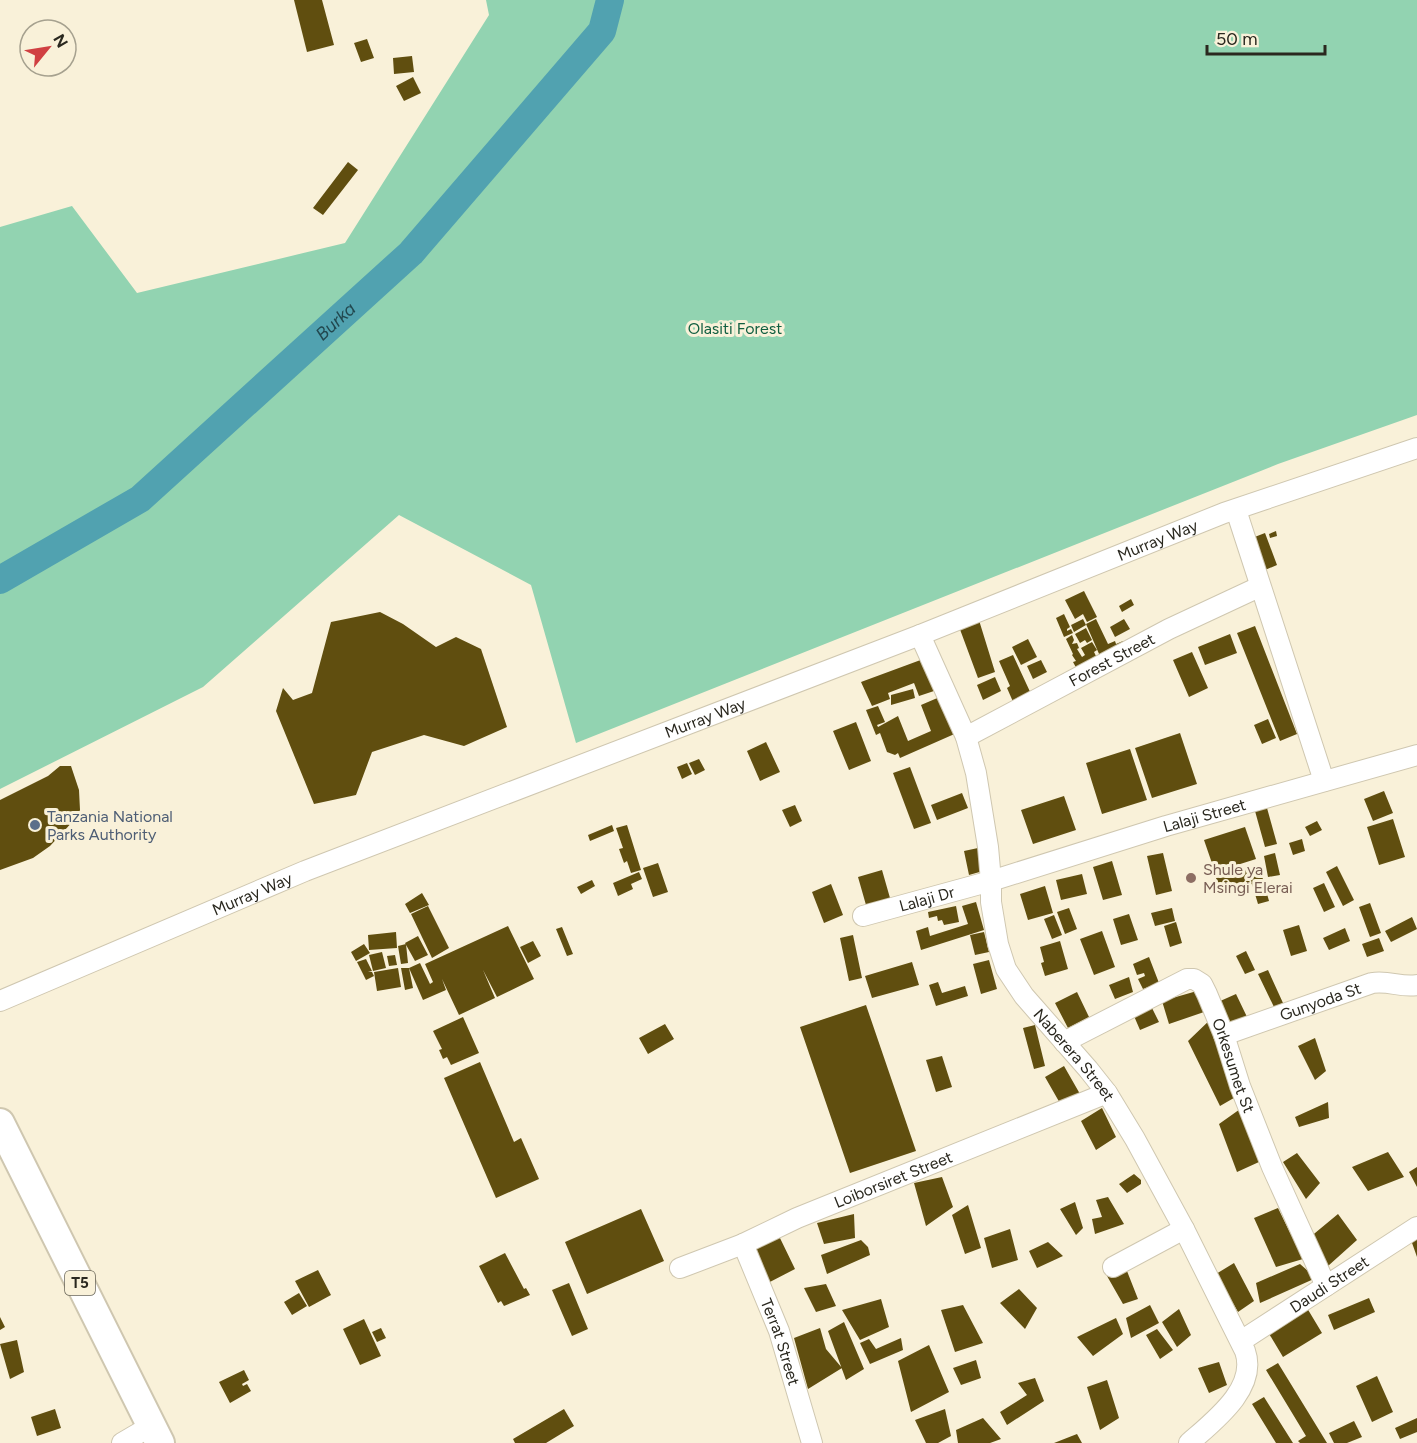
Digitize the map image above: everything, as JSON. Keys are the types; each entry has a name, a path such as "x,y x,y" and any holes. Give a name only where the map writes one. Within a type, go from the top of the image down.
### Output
{"highway":[{"name":"T5","path":"0,1123 156,1435"}],"street":[{"name":"Murray Way","path":"0,1001 305,871 920,635 1236,510 1417,448"},
{"path":"1236,510 1259,587 1324,781"},
{"name":"Forest Street","path":"966,737 1168,629 1259,587"},
{"name":"Naberera Street","path":"920,635 966,737 976,773 992,881 991,902 1006,969 1024,996 1107,1094 1184,1229 1248,1358 1246,1375 1233,1401 1189,1443"},
{"name":"Lalaji Street","path":"992,881 1166,826 1417,755"},
{"name":"Lalaji Dr","path":"863,916 992,881"},
{"name":"Orkesumet St","path":"1064,1042 1187,979 1194,979 1202,984 1224,1035 1240,1086 1272,1167 1326,1286"},
{"name":"Gunyoda St","path":"1224,1035 1372,983 1388,981 1407,987 1417,985"},
{"name":"Loiborsiret Street","path":"680,1268 743,1244 797,1218 1107,1094"},
{"name":"Daudi Street","path":"1241,1341 1417,1227"},
{"path":"1113,1267 1184,1229"},
{"name":"Terrat Street","path":"743,1244 779,1331 812,1443"},
{"path":"122,1443 156,1435"}],"green space":[{"name":"Olasiti Forest","path":"486,0 1417,0 1417,415 1278,464 576,743 531,585 399,515 203,687 0,789 0,227 72,206 137,293 345,243 489,15"}],"building":[{"path":"294,0 322,0 334,45 307,52"},
{"path":"367,39 374,58 361,62 354,43"},
{"path":"412,56 414,72 394,74 393,58"},
{"path":"413,77 421,93 404,101 396,86"},
{"path":"348,162 358,170 323,215 313,208"},
{"path":"1276,531 1277,536 1270,538 1269,534"},
{"path":"1265,533 1277,565 1265,570 1252,538"},
{"path":"1084,591 1097,617 1087,622 1083,614 1075,619 1065,600"},
{"path":"1131,599 1134,605 1122,612 1119,606"},
{"path":"380,612 403,624 436,647 456,637 481,649 507,727 464,746 424,735 372,752 356,795 314,804 276,711 283,688 293,700 312,693 331,622"},
{"path":"1064,614 1070,627 1067,631 1071,629 1073,633 1064,637 1056,618"},
{"path":"978,617 995,672 978,678 958,624"},
{"path":"1083,619 1086,625 1074,632 1071,625"},
{"path":"1096,619 1108,644 1123,641 1128,650 1103,663 1086,624"},
{"path":"1124,619 1130,629 1115,637 1110,627"},
{"path":"1255,626 1297,734 1280,741 1237,633"},
{"path":"1086,628 1092,640 1080,643 1075,634"},
{"path":"1230,634 1237,653 1205,665 1198,647"},
{"path":"1072,635 1074,640 1072,644 1077,643 1079,648 1077,649 1082,657 1085,655 1081,648 1092,642 1097,650 1094,652 1099,662 1079,673 1066,639"},
{"path":"1028,639 1037,657 1021,665 1012,647"},
{"path":"1192,652 1208,688 1189,697 1173,660"},
{"path":"1013,655 1032,696 1014,704 1007,688 1010,686 999,661"},
{"path":"926,658 937,690 919,696 914,683 888,693 890,699 872,706 861,682"},
{"path":"1041,660 1047,672 1033,679 1027,666"},
{"path":"995,677 1001,691 983,700 977,685"},
{"path":"913,689 915,698 891,705 891,695"},
{"path":"942,696 959,732 900,758 898,753 895,755 887,752 880,733 876,735 866,710 878,706 885,722 877,725 878,727 898,716 908,741 931,731 921,705"},
{"path":"1268,719 1276,738 1262,744 1254,725"},
{"path":"856,722 871,761 849,770 833,731"},
{"path":"1180,733 1197,784 1152,798 1135,748"},
{"path":"766,742 780,772 760,781 747,751"},
{"path":"1130,749 1147,800 1102,814 1086,763"},
{"path":"699,759 705,770 695,775 689,763"},
{"path":"687,763 692,774 682,779 677,767"},
{"name":"Tanzania National Parks Authority","path":"60,766 71,766 79,790 80,810 77,817 50,846 33,858 0,870 0,800 48,776"},
{"path":"910,767 931,823 914,829 893,773"},
{"path":"1384,791 1393,813 1373,821 1364,799"},
{"path":"962,793 968,808 937,820 931,805"},
{"path":"1064,796 1076,830 1033,844 1021,810"},
{"path":"795,805 802,821 790,827 782,810"},
{"path":"1267,808 1277,844 1265,847 1255,811"},
{"path":"1393,819 1405,857 1379,865 1367,827"},
{"path":"1317,821 1322,830 1310,836 1305,827"},
{"path":"612,825 614,831 590,841 588,835"},
{"path":"627,825 641,870 631,873 619,849 623,848 616,828"},
{"path":"1245,827 1256,859 1215,872 1204,840"},
{"path":"1302,839 1305,851 1293,855 1289,843"},
{"path":"978,848 983,871 969,875 964,851"},
{"path":"1163,853 1172,891 1156,895 1147,856"},
{"path":"1275,853 1280,875 1268,877 1264,856"},
{"path":"1112,861 1122,895 1103,900 1093,867"},
{"path":"658,863 668,892 653,897 643,868"},
{"path":"1259,865 1269,901 1258,904 1252,884 1221,893 1216,878"},
{"path":"1337,866 1354,900 1343,906 1326,872"},
{"path":"882,870 890,898 866,905 858,877"},
{"path":"639,872 642,879 631,884 633,889 618,896 613,883"},
{"path":"1082,874 1087,894 1061,900 1056,880"},
{"path":"592,880 595,886 581,894 577,887"},
{"path":"1324,883 1335,907 1324,912 1313,888"},
{"path":"831,884 843,915 824,923 812,892"},
{"path":"1045,886 1053,913 1028,920 1020,894"},
{"path":"422,893 429,905 410,913 405,904"},
{"path":"976,902 984,930 921,950 916,931 928,927 930,936 968,924 962,906"},
{"path":"1370,903 1381,933 1370,937 1359,907"},
{"path":"428,906 449,948 432,958 411,914"},
{"path":"956,906 959,922 944,925 942,920 938,921 937,916 929,918 928,912"},
{"path":"1069,908 1077,929 1065,934 1057,912"},
{"path":"1172,908 1175,921 1155,926 1151,913"},
{"path":"1129,914 1138,940 1121,945 1113,919"},
{"path":"1054,915 1062,935 1052,939 1044,919"},
{"path":"1412,917 1417,929 1391,942 1385,931"},
{"path":"1176,922 1182,943 1170,947 1164,926"},
{"path":"1299,925 1307,951 1291,956 1283,930"},
{"path":"508,926 534,979 497,997 483,970 495,998 459,1015 442,979 446,990 423,1000 409,968 420,963 430,984 433,982 425,964"},
{"path":"562,927 573,954 567,956 556,929"},
{"path":"1345,928 1350,941 1329,950 1323,938"},
{"path":"1102,931 1115,967 1094,975 1080,939"},
{"path":"396,932 397,948 369,950 368,935"},
{"path":"984,932 989,952 975,955 970,935"},
{"path":"853,935 862,978 849,981 840,938"},
{"path":"418,936 428,955 415,961 405,943"},
{"path":"1379,938 1384,951 1367,957 1362,944"},
{"path":"533,941 541,956 528,963 520,947"},
{"path":"1060,941 1068,969 1045,976 1040,947"},
{"path":"364,944 370,953 356,961 351,952"},
{"path":"406,944 408,963 401,964 398,946"},
{"path":"1246,951 1255,970 1245,974 1236,956"},
{"path":"382,952 386,968 373,971 369,955"},
{"path":"395,955 397,965 389,966 387,956"},
{"path":"1149,957 1159,983 1143,989 1138,979 1145,976 1144,973 1137,975 1133,964"},
{"path":"366,959 372,971 368,972 372,972 374,976 366,980 357,962"},
{"path":"989,960 997,989 981,994 973,964"},
{"path":"912,962 919,985 872,998 865,976"},
{"path":"398,968 401,987 377,991 374,972"},
{"path":"401,968 409,968 413,988 405,990"},
{"path":"1268,970 1283,1003 1274,1007 1258,974"},
{"path":"1129,977 1133,992 1115,999 1109,985"},
{"path":"938,982 942,993 965,986 968,996 936,1006 929,985"},
{"path":"1197,991 1207,1011 1169,1024 1162,1001"},
{"path":"1077,992 1089,1017 1068,1028 1055,1003"},
{"path":"1236,994 1248,1019 1230,1027 1218,1002"},
{"path":"866,1005 916,1151 850,1173 800,1027"},
{"path":"1152,1008 1159,1022 1140,1030 1134,1016"},
{"path":"463,1017 479,1053 451,1065 447,1057 443,1059 439,1050 442,1049 433,1031"},
{"path":"1213,1017 1239,1095 1220,1106 1188,1041"},
{"path":"665,1024 674,1039 648,1054 639,1038"},
{"path":"1035,1025 1045,1066 1034,1069 1023,1028"},
{"path":"1315,1038 1326,1071 1315,1080 1298,1046"},
{"path":"942,1056 952,1087 936,1092 926,1060"},
{"path":"480,1062 514,1142 521,1138 539,1179 496,1198 444,1078"},
{"path":"1064,1066 1080,1094 1061,1105 1045,1077"},
{"path":"1328,1102 1329,1118 1299,1127 1295,1117"},
{"path":"1243,1107 1259,1162 1237,1172 1219,1124"},
{"path":"1102,1108 1116,1137 1096,1150 1081,1121"},
{"path":"1388,1152 1404,1177 1368,1191 1352,1167"},
{"path":"1297,1153 1320,1183 1306,1199 1283,1162"},
{"path":"1417,1167 1417,1187 1409,1172"},
{"path":"1134,1174 1141,1180 1141,1184 1127,1193 1119,1184"},
{"path":"942,1177 953,1207 926,1226 914,1183"},
{"path":"1108,1197 1124,1224 1095,1234 1092,1219 1102,1217 1096,1200"},
{"path":"1075,1202 1083,1228 1076,1235 1060,1209"},
{"path":"968,1205 981,1248 965,1254 952,1215"},
{"path":"1278,1208 1303,1259 1276,1267 1254,1218"},
{"path":"641,1209 664,1261 587,1294 565,1242"},
{"path":"854,1214 855,1238 824,1244 817,1223"},
{"path":"1338,1214 1357,1240 1328,1266 1309,1238"},
{"path":"1010,1229 1018,1260 992,1268 984,1238"},
{"path":"779,1236 795,1269 766,1284 752,1250"},
{"path":"1417,1237 1417,1257 1411,1240"},
{"path":"861,1240 868,1247 870,1255 827,1274 821,1255"},
{"path":"1048,1242 1063,1256 1037,1268 1029,1251"},
{"path":"505,1253 524,1289 526,1288 530,1295 504,1306 501,1301 498,1303 479,1266"},
{"path":"1234,1263 1254,1301 1238,1312 1216,1274"},
{"path":"1300,1264 1316,1278 1260,1303 1256,1283"},
{"path":"1125,1266 1138,1299 1123,1304 1107,1276"},
{"path":"318,1270 331,1295 309,1307 295,1281"},
{"path":"569,1283 588,1329 572,1336 552,1290"},
{"path":"826,1284 836,1306 816,1312 804,1288"},
{"path":"1019,1289 1037,1308 1025,1329 1000,1303"},
{"path":"299,1293 307,1306 292,1315 284,1302"},
{"path":"1369,1298 1375,1312 1334,1330 1328,1315"},
{"path":"881,1299 889,1327 860,1340 842,1310"},
{"path":"963,1305 983,1343 955,1352 941,1310"},
{"path":"1150,1305 1159,1323 1131,1338 1126,1318"},
{"path":"1307,1308 1322,1333 1283,1357 1268,1332"},
{"path":"1179,1309 1191,1335 1177,1347 1162,1322"},
{"path":"0,1317 5,1327 0,1330"},
{"path":"1116,1318 1123,1334 1093,1356 1077,1337"},
{"path":"364,1319 381,1356 360,1365 343,1329"},
{"path":"844,1322 864,1369 846,1380 828,1331"},
{"path":"381,1328 386,1338 377,1342 372,1332"},
{"path":"820,1328 826,1349 842,1368 808,1389 794,1338"},
{"path":"1157,1329 1173,1350 1160,1359 1146,1335"},
{"path":"901,1338 903,1350 870,1364 860,1343 869,1339 876,1349"},
{"path":"17,1340 24,1372 10,1379 0,1344"},
{"path":"929,1345 949,1392 911,1412 898,1361"},
{"path":"976,1360 981,1378 961,1385 953,1368"},
{"path":"1219,1362 1227,1385 1209,1393 1198,1368"},
{"path":"1278,1363 1327,1443 1300,1443 1298,1441 1306,1436 1266,1370"},
{"path":"244,1370 249,1380 242,1384 243,1386 247,1384 251,1391 230,1403 219,1382"},
{"path":"1377,1376 1393,1412 1372,1422 1356,1386"},
{"path":"1035,1378 1044,1401 1007,1425 1000,1412 1027,1395 1018,1383"},
{"path":"1107,1380 1119,1418 1100,1430 1087,1387"},
{"path":"1264,1397 1293,1443 1276,1443 1252,1404"},
{"path":"55,1409 61,1428 37,1436 31,1417"},
{"path":"564,1409 574,1426 546,1443 515,1443 513,1439"},
{"path":"945,1409 951,1436 938,1443 926,1443 915,1420"},
{"path":"983,1418 1001,1439 990,1443 958,1443 956,1430"},
{"path":"1417,1418 1417,1432 1400,1439 1395,1428"},
{"path":"1354,1421 1362,1437 1347,1443 1334,1443 1329,1433"},
{"path":"1077,1434 1082,1443 1054,1443"}],"waterway":[{"name":"Burka","path":"0,580 140,499 411,253 602,31 610,0"}],"place":[{"name":"Tanzania National Parks Authority","path":"35,825"},
{"name":"Shule ya Msingi Elerai","path":"1191,878"}]}
